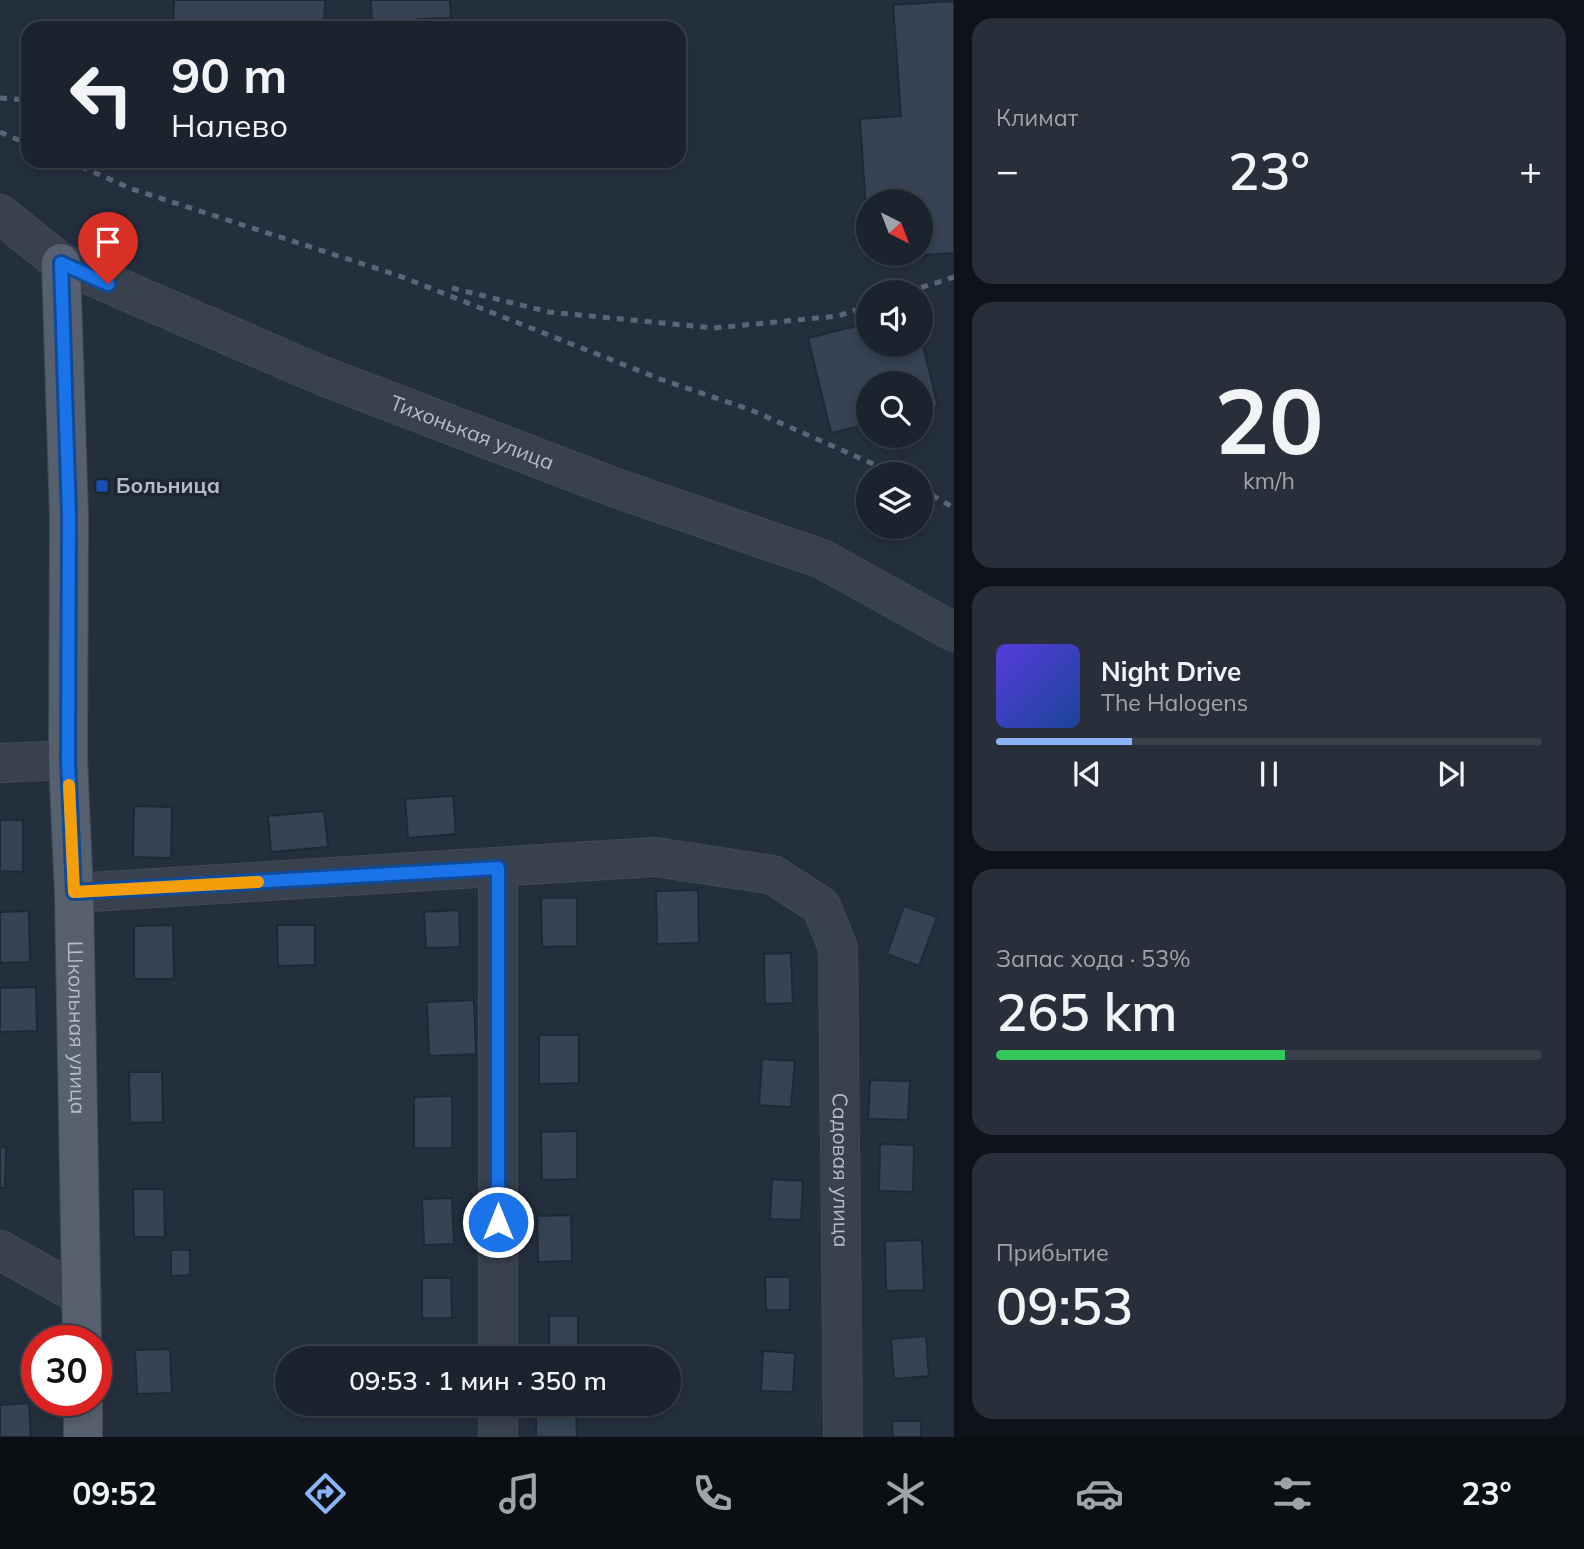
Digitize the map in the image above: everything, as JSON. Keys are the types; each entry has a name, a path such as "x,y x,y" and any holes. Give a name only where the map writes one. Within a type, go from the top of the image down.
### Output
{"main road":[{"name":"Школьная улица","path":"61,263 69,516 68,760 74,892 82,1325"},
{"path":"83,1416 83,1437"}],"street":[{"name":"Тихонькая улица","path":"0,214 61,263 323,376 616,488 822,559 954,632"},
{"path":"0,763 68,760"},
{"name":"Садовая улица","path":"498,868 655,857 773,875 821,906 838,948 843,1437"},
{"path":"74,892 498,868 498,1346"},
{"path":"0,1250 82,1296"},
{"path":"498,1416 498,1437"}],"building":[{"path":"174,0 325,0 324,21 173,21"},
{"path":"371,0 450,0 451,18 372,21"},
{"path":"954,1 954,253 933,254 933,189 864,189 860,119 901,116 893,5"},
{"path":"856,326 856,357 926,357 929,371 856,371 856,427 831,433 808,338"},
{"path":"933,386 938,406 933,407"},
{"path":"453,796 456,834 408,838 405,799"},
{"path":"134,806 172,807 171,858 133,857"},
{"path":"324,811 328,847 271,852 268,816"},
{"path":"0,820 23,820 23,872 0,871"},
{"path":"698,890 699,943 657,944 656,891"},
{"path":"541,898 577,898 577,946 542,947"},
{"path":"904,906 937,917 919,966 887,954"},
{"path":"459,910 460,947 426,948 424,912"},
{"path":"29,911 30,962 0,963 0,912"},
{"path":"173,925 174,979 134,979 134,926"},
{"path":"277,925 315,925 315,965 278,966"},
{"path":"791,953 793,1003 765,1004 764,954"},
{"path":"36,987 37,1031 0,1032 0,988"},
{"path":"474,1000 476,1054 429,1056 427,1002"},
{"path":"539,1035 579,1035 579,1083 539,1084"},
{"path":"762,1059 795,1061 791,1107 759,1105"},
{"path":"129,1072 162,1072 163,1122 130,1123"},
{"path":"870,1080 910,1081 908,1120 868,1119"},
{"path":"452,1096 452,1148 414,1148 414,1097"},
{"path":"577,1131 577,1179 542,1180 541,1132"},
{"path":"880,1144 914,1145 913,1192 879,1191"},
{"path":"0,1147 6,1147 5,1188 0,1188"},
{"path":"772,1179 803,1181 801,1220 770,1219"},
{"path":"133,1189 164,1189 165,1237 134,1237"},
{"path":"452,1198 454,1244 424,1245 422,1199"},
{"path":"571,1215 572,1261 538,1262 537,1216"},
{"path":"922,1240 924,1290 886,1291 885,1241"},
{"path":"171,1250 190,1250 190,1275 171,1276"},
{"path":"765,1277 790,1277 790,1310 766,1310"},
{"path":"422,1278 451,1278 452,1318 422,1318"},
{"path":"549,1316 578,1316 578,1346 549,1346"},
{"path":"926,1336 929,1376 894,1379 891,1339"},
{"path":"170,1349 172,1393 137,1394 135,1350"},
{"path":"763,1351 795,1353 793,1392 761,1391"},
{"path":"21,1404 21,1416 30,1416 31,1437 0,1437 0,1405"},
{"path":"536,1416 576,1416 577,1437 536,1437"},
{"path":"892,1421 921,1421 921,1437 893,1437"}],"railway":[{"path":"0,98 21,100"},
{"path":"0,132 21,141"},
{"path":"84,168 132,189 397,275 660,379 751,410 869,462"},
{"path":"933,284 954,277"},
{"path":"452,288 549,312 714,328 838,316 856,310"},
{"path":"933,496 954,508"}],"slow traffic":[{"path":"69,785 74,892 258,882"}],"place":[{"name":"Больница","path":"102,486"}],"route":[{"path":"108,284 61,263 69,516 68,760 74,892 498,868 498,1222"}]}
